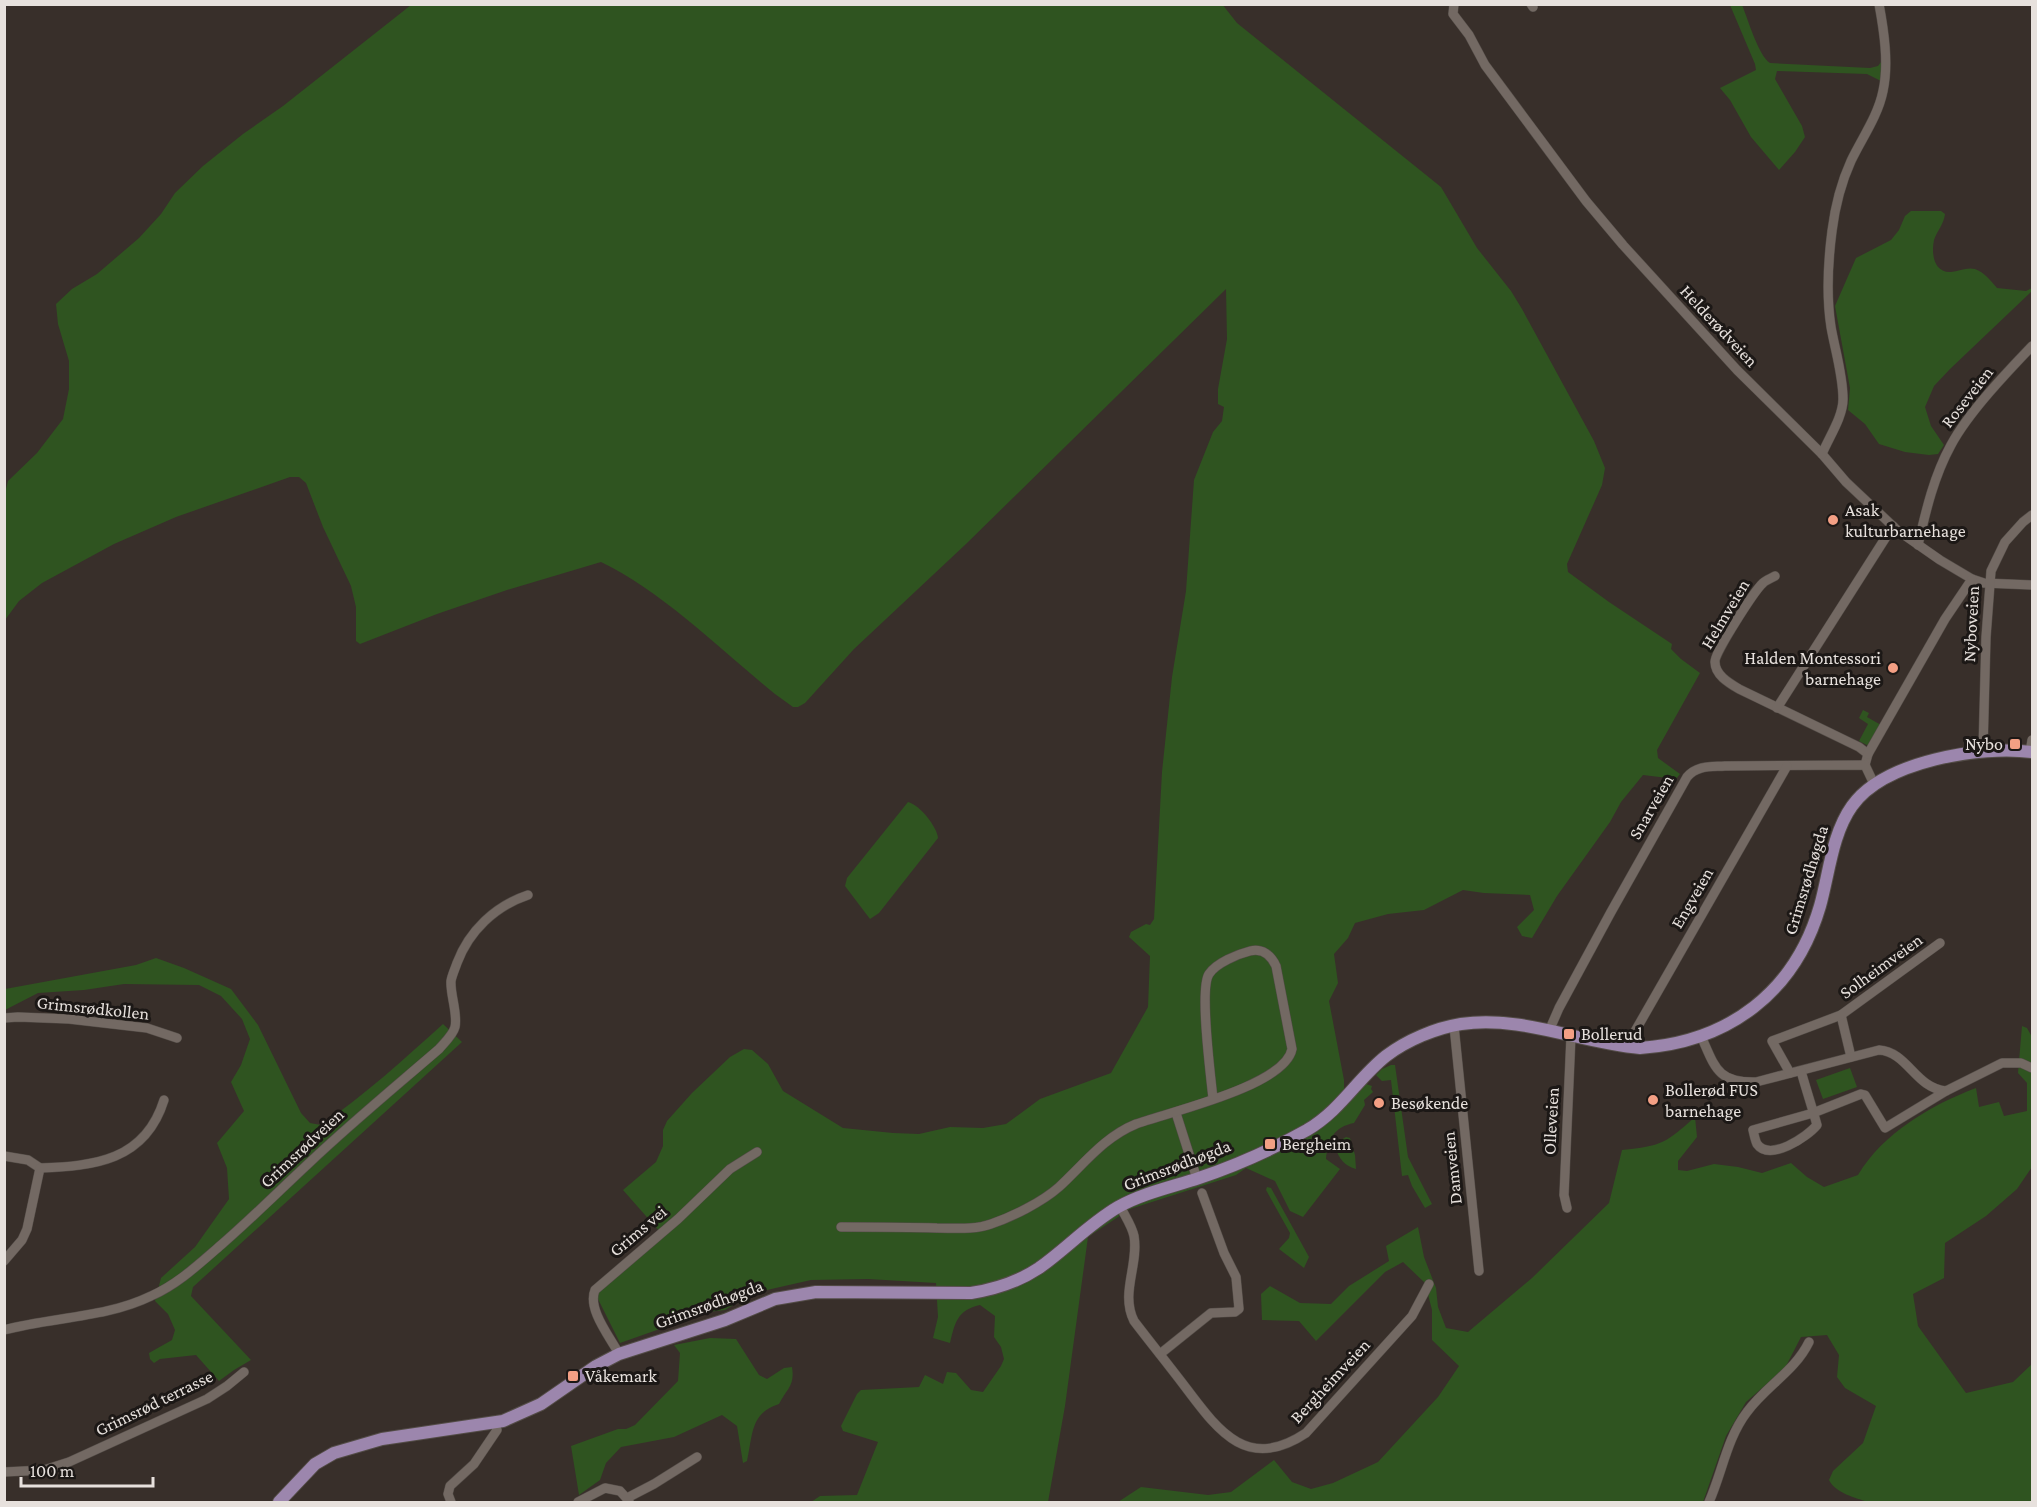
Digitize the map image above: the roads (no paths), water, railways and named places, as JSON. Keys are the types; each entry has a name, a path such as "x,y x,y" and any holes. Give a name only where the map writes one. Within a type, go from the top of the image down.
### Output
{"main road":[{"name":"Grimsrødhøgda","path":"279,1503 315,1464 334,1453 382,1438 495,1424 541,1404 596,1366 619,1354 725,1320 775,1299 799,1294 832,1292 951,1294 987,1291 1013,1282 1034,1271 1091,1225 1120,1206 1224,1168 1307,1129 1342,1103 1385,1057 1409,1042 1454,1026 1505,1022 1626,1047 1661,1047 1701,1036 1741,1017 1765,999 1797,960 1814,923 1843,823 1852,806 1874,784 1898,772 1966,753 2032,748"}],"street":[{"name":"Helderødveien","path":"1454,4 1453,14 1469,35 1485,65 1586,201 1638,262 1737,370 1822,454 1846,482 1893,526 1972,579 1989,584 2032,585"},
{"path":"1822,454 1838,418 1843,400 1828,291 1832,231 1835,209 1845,176 1874,119 1883,92 1886,75 1879,4"},
{"name":"Roseveien","path":"1917,544 1932,490 1956,436 2032,346"},
{"name":"Nyboveien","path":"1983,750 1989,584 1996,558 2005,542 2032,515"},
{"path":"1777,708 1893,526"},
{"name":"Helmveien","path":"1775,576 1763,583 1723,643 1714,662 1718,671 1731,684 1848,741 1868,754"},
{"path":"1874,784 1864,765 1868,754 1945,619 1972,579"},
{"name":"Snarveien","path":"1549,1031 1613,908 1690,774 1703,767 1864,765"},
{"name":"Engveien","path":"1626,1047 1787,766"},
{"name":"Grimsrødveien","path":"4,1330 25,1324 99,1312 141,1301 177,1282 198,1265 445,1042 456,1026 451,980 463,949 489,917 508,903 528,895"},
{"name":"Solheimveien","path":"1790,1073 1772,1041 1841,1015 1940,943"},
{"path":"841,1227 967,1228 989,1225 1051,1193 1117,1134 1137,1124 1213,1100 1259,1080 1283,1064 1291,1055 1292,1044 1275,966 1271,957 1264,952 1257,950 1248,952 1223,963 1215,968 1206,980 1205,1002 1213,1100"},
{"name":"Solheimveien","path":"1841,1015 1851,1057"},
{"name":"Grimsrødkollen","path":"4,1018 34,1017 91,1021 147,1028 177,1038"},
{"name":"Damveien","path":"1454,1026 1479,1271"},
{"name":"Olleveien","path":"1567,1208 1564,1195 1571,1036"},
{"path":"1701,1036 1713,1064 1730,1080 1756,1082 1873,1051 1889,1051 1930,1088 1946,1091"},
{"path":"1801,1071 1813,1113 1816,1127 1791,1144 1776,1150 1764,1149 1758,1145 1752,1130 1813,1113 1863,1094 1885,1128 1946,1091 2002,1063 2021,1063 2032,1068"},
{"path":"4,1156 28,1160 40,1168 97,1163 118,1155 133,1145 154,1124 164,1100"},
{"path":"1176,1113 1197,1179"},
{"name":"Grims vei","path":"619,1354 594,1310 592,1298 595,1290 678,1219 730,1169 757,1152"},
{"path":"4,1261 22,1240 27,1229 40,1168"},
{"path":"1160,1353 1211,1313 1235,1312 1239,1309 1236,1277 1224,1253 1202,1193"},
{"name":"Bergheimveien","path":"1120,1206 1134,1234 1134,1252 1128,1292 1131,1314 1211,1421 1222,1432 1252,1448 1277,1448 1293,1442 1313,1426 1412,1316 1429,1284"},
{"path":"1709,1503 1732,1437 1745,1413 1789,1371 1805,1352 1809,1342"},
{"name":"Grimsrød terrasse","path":"4,1472 44,1470 69,1462 207,1398 244,1372"},
{"path":"451,1503 448,1494 450,1486 474,1464 483,1452 497,1430 495,1424"},
{"path":"578,1503 605,1488 616,1489 629,1500 697,1457"}],"place":[{"name":"Asak kulturbarnehage","path":"1833,520"},
{"name":"Halden Montessori barnehage","path":"1893,668"},
{"name":"Nybo","path":"2015,744"},
{"name":"Bollerud","path":"1569,1034"},
{"name":"Bollerød FUS barnehage","path":"1653,1100"},
{"name":"Besøkende","path":"1379,1103"},
{"name":"Bergheim","path":"1270,1144"},
{"name":"Våkemark","path":"573,1376"}]}
